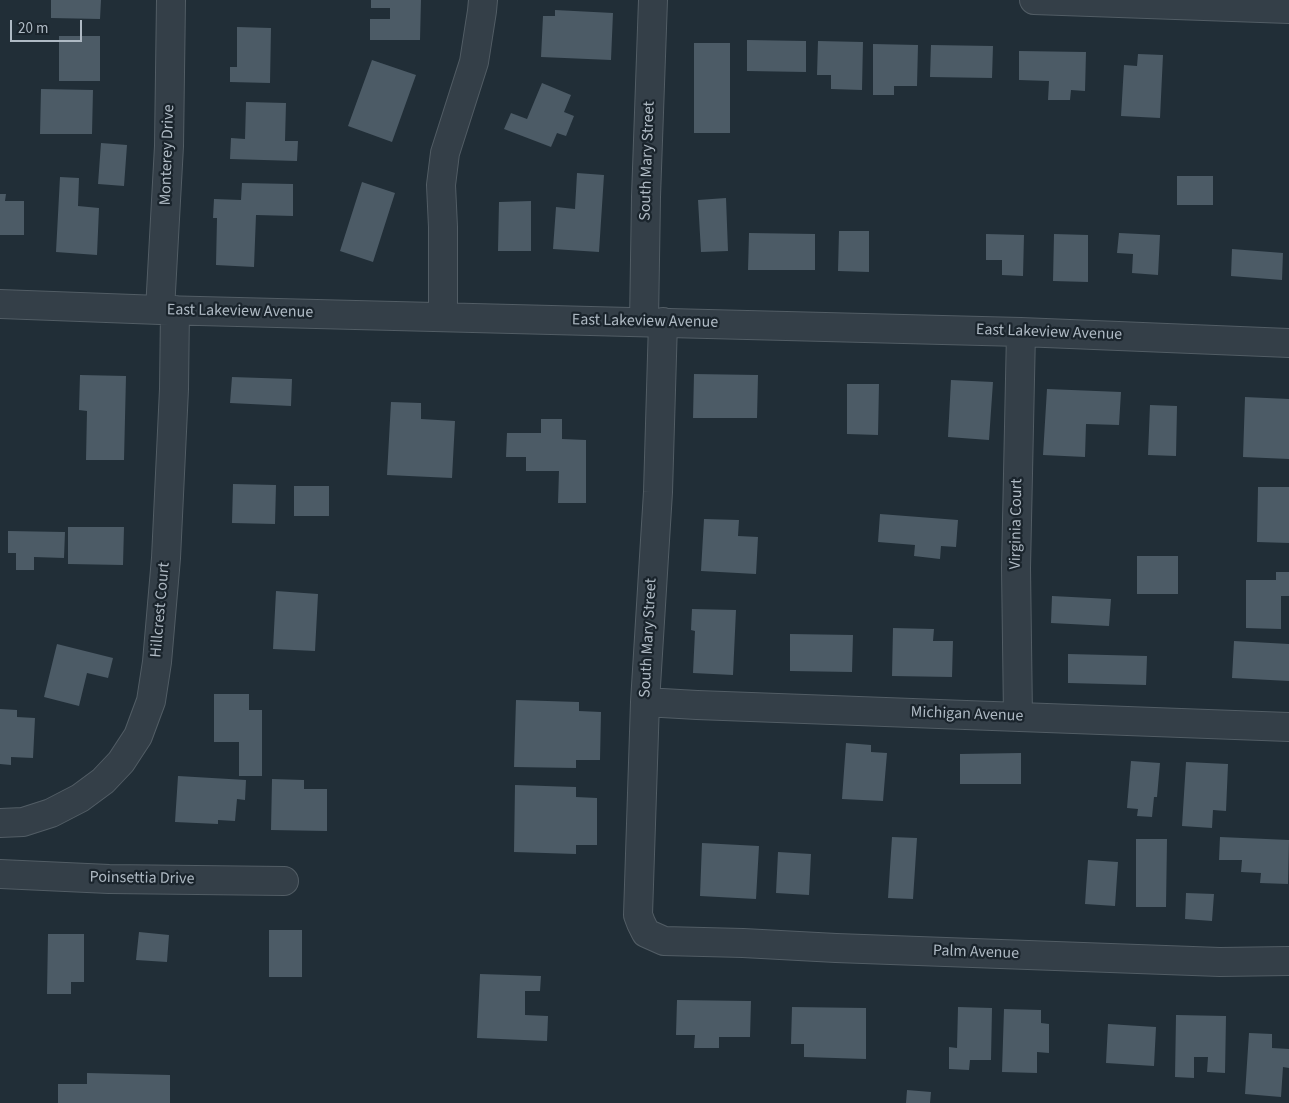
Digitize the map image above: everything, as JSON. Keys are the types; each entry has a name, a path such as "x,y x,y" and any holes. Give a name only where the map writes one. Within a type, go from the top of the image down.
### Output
{"street":[{"name":"Monterey Drive","path":"168,310 172,0"},
{"path":"443,316 441,185 445,152 474,62 482,0"},
{"name":"South Mary Street","path":"653,0 646,197 653,322 658,492 646,702 638,915 646,933 664,941"},
{"path":"1034,0 1289,9"},
{"name":"East Lakeview Avenue","path":"0,304 1021,332 1289,343"},
{"name":"Hillcrest Court","path":"0,823 23,822 50,813 80,798 103,781 121,762 138,736 151,701 157,662 166,558 174,389 168,310"},
{"name":"Virginia Court","path":"1018,717 1016,568 1021,332"},
{"name":"Michigan Avenue","path":"646,702 1289,727"},
{"name":"Poinsettia Drive","path":"0,874 109,879 284,881"},
{"name":"Palm Avenue","path":"664,941 1220,962 1289,961"}],"building":[{"path":"51,0 101,0 100,19 51,18"},
{"path":"371,0 421,0 420,40 370,40 370,19 390,19 390,8 371,8"},
{"path":"555,10 613,13 611,60 541,57 543,16 555,16"},
{"path":"237,27 271,28 270,83 230,82 230,67 237,67"},
{"path":"59,36 100,36 100,81 59,81"},
{"path":"747,40 806,41 806,72 747,71"},
{"path":"818,41 863,42 862,90 831,89 831,75 817,75"},
{"path":"694,43 730,43 730,133 694,133"},
{"path":"873,44 918,45 917,86 894,86 894,95 873,95"},
{"path":"931,45 993,46 992,78 930,77"},
{"path":"1019,51 1086,52 1085,91 1071,90 1070,100 1048,100 1049,81 1019,80"},
{"path":"1138,54 1163,55 1160,118 1121,116 1124,65 1137,66"},
{"path":"372,60 416,75 392,142 348,126"},
{"path":"542,83 571,95 564,112 574,116 566,136 557,133 551,147 504,129 511,113 527,119"},
{"path":"41,89 93,90 92,134 40,134"},
{"path":"246,102 286,103 285,141 298,141 297,161 230,159 231,138 245,139"},
{"path":"101,143 127,145 124,186 98,184"},
{"path":"577,173 604,175 599,252 553,249 556,207 575,209"},
{"path":"1177,176 1213,176 1213,205 1177,205"},
{"path":"60,177 79,178 78,206 99,208 97,255 56,252"},
{"path":"362,182 395,193 373,262 340,251"},
{"path":"242,183 293,184 293,216 256,215 254,267 216,265 217,218 213,218 214,199 241,200"},
{"path":"0,194 6,194 5,201 24,201 24,235 0,235"},
{"path":"726,198 728,251 701,252 698,200"},
{"path":"531,201 531,251 498,251 499,202"},
{"path":"839,231 869,231 869,272 838,271"},
{"path":"749,233 815,234 815,270 748,270"},
{"path":"1119,233 1160,235 1158,275 1132,273 1133,254 1117,253"},
{"path":"986,234 1024,235 1023,276 1002,275 1002,260 986,260"},
{"path":"1054,234 1088,235 1088,282 1053,281"},
{"path":"1232,249 1283,253 1282,280 1231,276"},
{"path":"694,374 758,375 757,418 693,418"},
{"path":"80,375 126,376 124,460 86,460 87,411 79,410"},
{"path":"232,377 292,379 291,406 230,403"},
{"path":"951,380 993,382 989,440 948,437"},
{"path":"847,384 879,384 878,435 847,434"},
{"path":"1047,389 1121,392 1119,425 1086,424 1085,457 1043,455"},
{"path":"1245,397 1289,399 1289,459 1243,457"},
{"path":"391,402 421,403 421,419 455,421 452,478 387,475"},
{"path":"1150,405 1177,406 1176,456 1148,455"},
{"path":"541,419 562,419 562,439 586,440 586,503 558,503 559,471 526,471 526,457 506,457 507,433 541,433"},
{"path":"233,484 276,485 275,524 232,523"},
{"path":"294,486 329,486 329,516 294,516"},
{"path":"1258,487 1289,487 1289,543 1257,542"},
{"path":"880,514 958,520 956,547 941,546 940,559 914,556 915,545 878,542"},
{"path":"704,519 739,520 738,536 758,537 756,574 701,571"},
{"path":"68,527 124,527 123,565 68,564"},
{"path":"8,531 65,532 64,558 34,557 34,570 16,570 16,553 8,553"},
{"path":"1137,556 1178,556 1178,594 1137,594"},
{"path":"1276,572 1289,572 1289,596 1281,596 1281,629 1246,628 1246,580 1276,580"},
{"path":"276,591 318,594 315,651 273,649"},
{"path":"1052,596 1111,599 1109,626 1051,623"},
{"path":"692,609 736,610 733,675 693,673 695,631 691,630"},
{"path":"893,628 934,629 933,641 953,641 952,677 892,676"},
{"path":"790,634 853,635 852,672 790,671"},
{"path":"1234,641 1289,644 1289,681 1232,678"},
{"path":"57,644 113,658 108,678 87,673 79,706 44,697"},
{"path":"1068,654 1147,656 1146,685 1068,683"},
{"path":"214,694 249,694 249,710 262,710 262,776 239,776 239,742 214,742"},
{"path":"516,700 579,702 579,711 601,712 600,760 576,760 576,768 514,767"},
{"path":"0,709 17,710 17,717 35,718 33,758 11,757 11,765 0,764"},
{"path":"846,743 871,745 871,752 887,753 883,801 842,799"},
{"path":"1021,753 1021,784 960,784 960,754"},
{"path":"1131,761 1160,763 1157,797 1154,797 1152,817 1137,816 1138,809 1127,808"},
{"path":"1186,762 1228,764 1226,811 1213,810 1212,828 1182,826"},
{"path":"178,776 246,780 245,800 237,799 235,821 218,820 218,824 175,822"},
{"path":"272,779 304,780 304,789 327,789 327,831 271,830"},
{"path":"515,785 576,787 576,797 597,798 597,845 576,845 576,854 514,852"},
{"path":"892,837 917,838 913,899 888,898"},
{"path":"1220,837 1289,840 1288,884 1260,883 1261,873 1241,872 1242,860 1219,860"},
{"path":"1136,839 1167,839 1166,907 1136,907"},
{"path":"702,843 759,846 756,899 700,896"},
{"path":"778,852 811,854 809,895 776,893"},
{"path":"1088,860 1118,862 1115,906 1085,904"},
{"path":"1186,893 1214,894 1212,921 1185,919"},
{"path":"269,930 302,930 302,977 269,977"},
{"path":"139,932 169,935 167,962 136,960"},
{"path":"48,934 84,934 84,982 71,982 71,994 47,994"},
{"path":"480,974 541,976 540,991 525,991 525,1015 548,1016 547,1041 477,1038"},
{"path":"677,1000 751,1001 750,1037 719,1037 719,1048 694,1048 695,1035 676,1035"},
{"path":"792,1007 866,1008 866,1059 804,1057 804,1044 791,1044"},
{"path":"958,1007 992,1008 991,1060 970,1060 969,1070 949,1069 949,1047 957,1048"},
{"path":"1004,1009 1041,1010 1041,1023 1049,1024 1049,1053 1037,1052 1037,1073 1002,1072"},
{"path":"1176,1015 1226,1016 1225,1073 1207,1072 1208,1057 1194,1057 1194,1078 1175,1077"},
{"path":"1108,1024 1156,1027 1154,1066 1106,1063"},
{"path":"1249,1033 1272,1034 1272,1048 1289,1049 1289,1068 1283,1067 1281,1097 1245,1094"},
{"path":"87,1073 170,1075 170,1103 58,1103 58,1084 87,1084"},
{"path":"907,1090 931,1092 930,1103 906,1103"}]}
